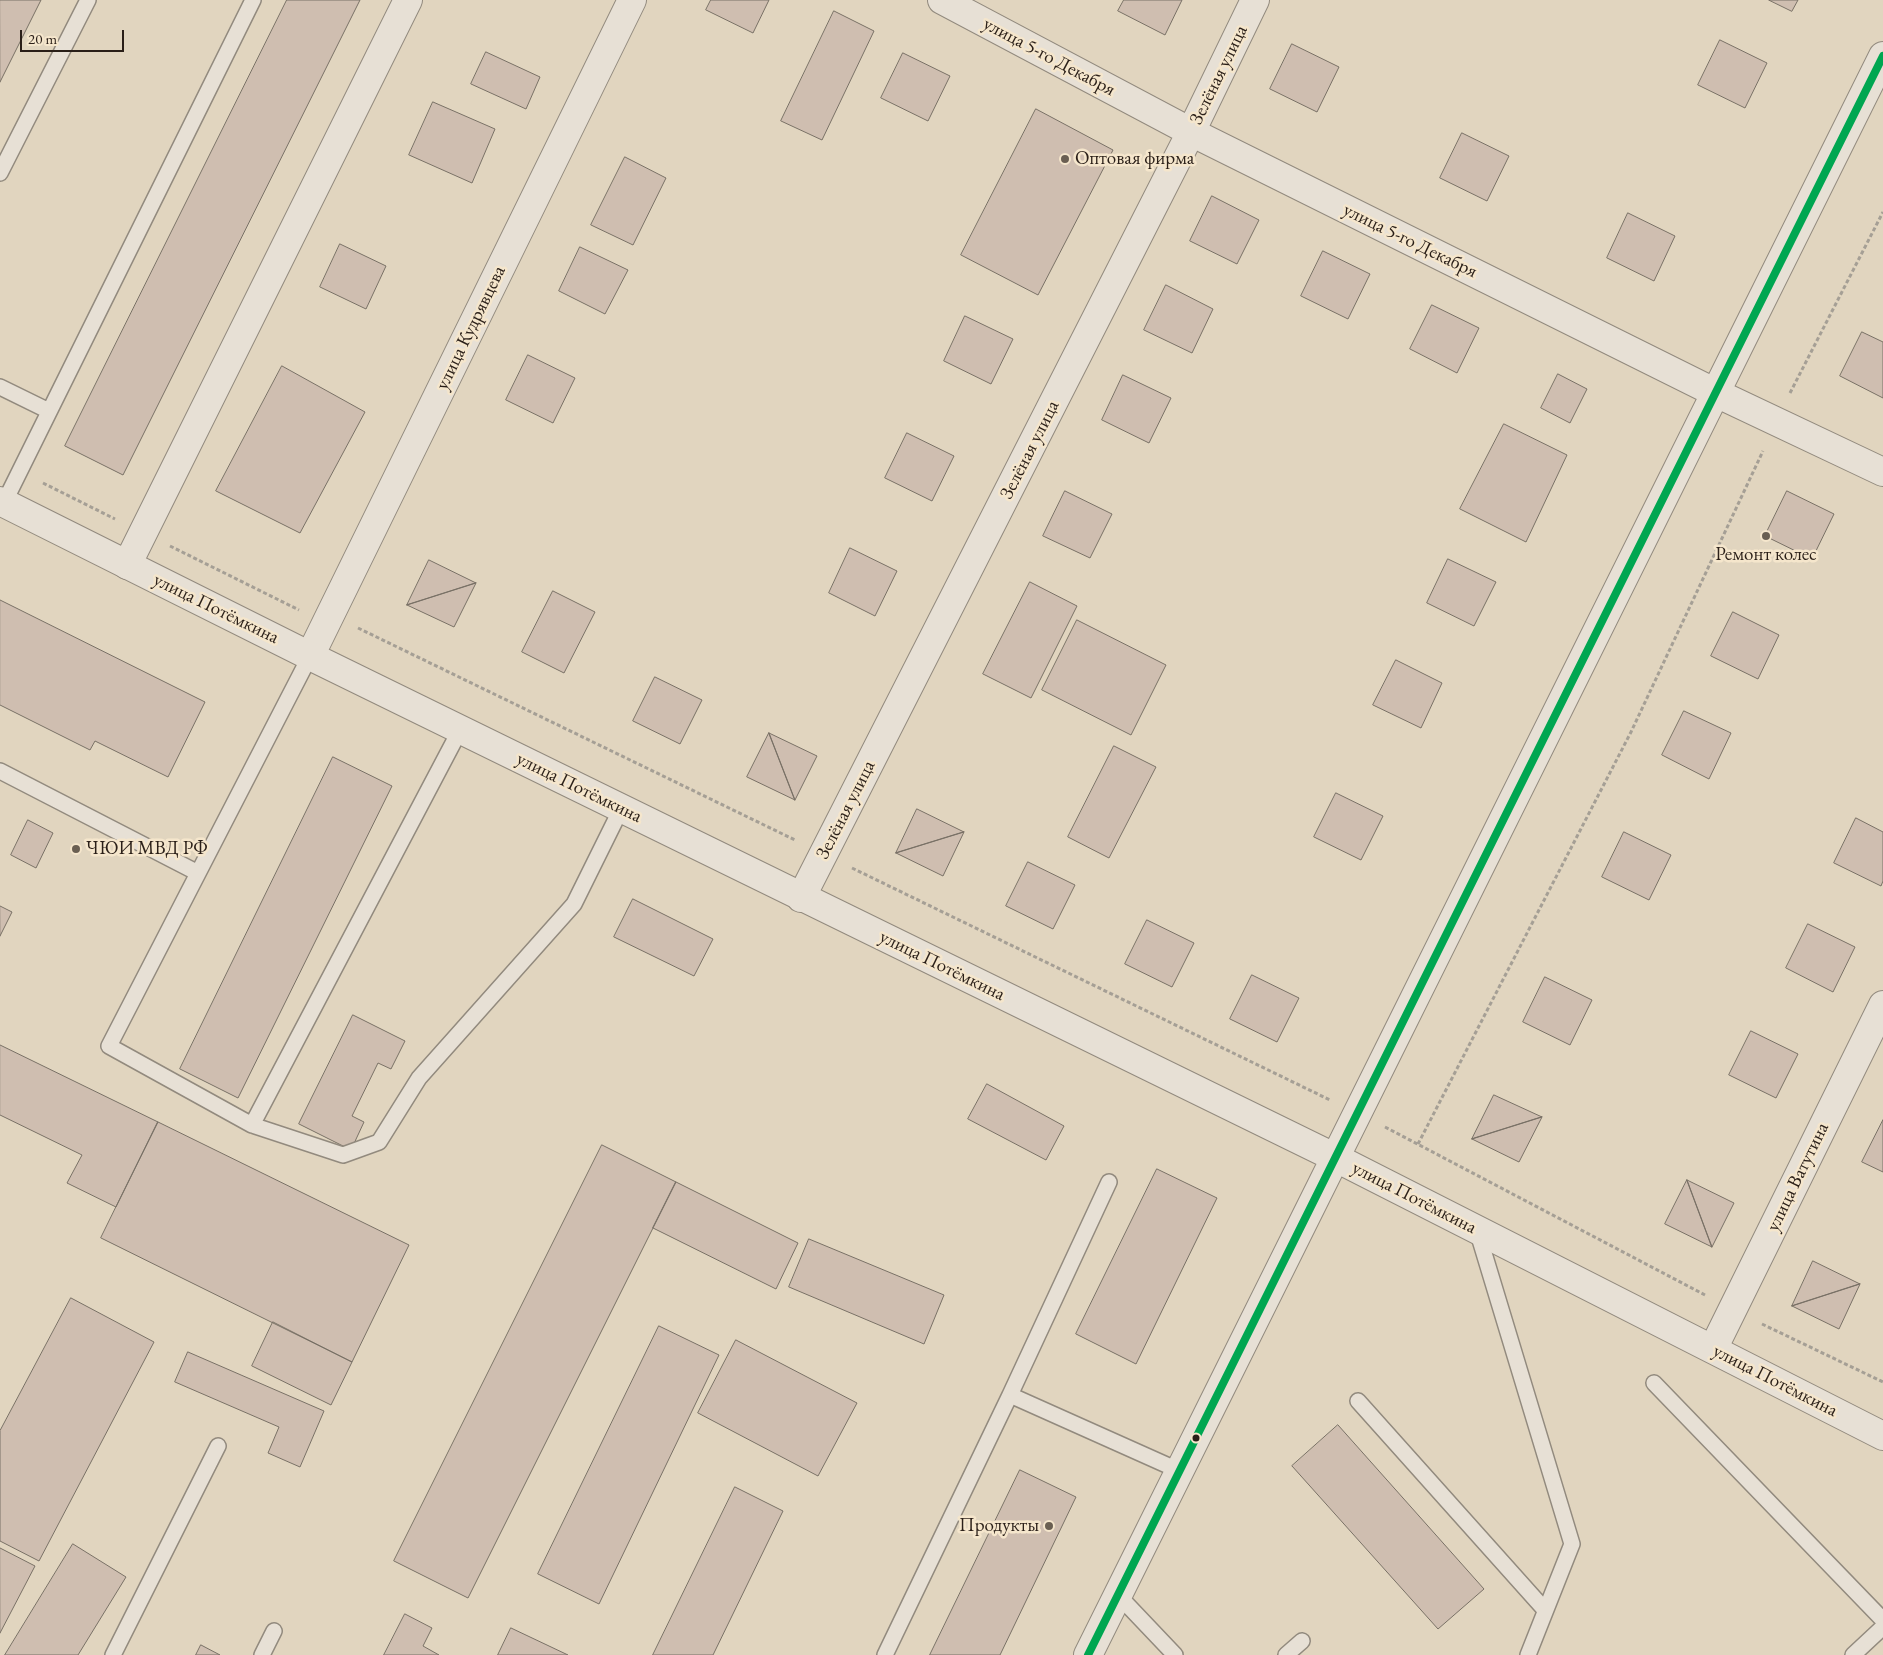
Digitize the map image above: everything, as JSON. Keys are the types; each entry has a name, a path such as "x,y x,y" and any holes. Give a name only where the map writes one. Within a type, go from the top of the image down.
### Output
{"street":[{"path":"127,565 408,0"},
{"name":"улица Кудрявцева","path":"310,656 632,0"},
{"name":"улица 5-го Декабря","path":"942,0 1192,132 1716,392 1883,472"},
{"name":"Зелёная улица","path":"801,898 1192,132 1256,0"},
{"path":"1088,1655 1883,56"},
{"name":"улица Потёмкина","path":"2,502 801,898 1336,1158 1883,1436"},
{"name":"улица Ватутина","path":"1713,1349 1883,1005"}],"lane":[{"path":"0,174 88,0"},
{"path":"2,502 253,0"},
{"path":"0,387 49,411"},
{"path":"310,656 109,1046 252,1125 343,1155 380,1142 419,1078 574,904 621,809"},
{"path":"252,1125 460,730"},
{"path":"0,771 198,873"},
{"path":"885,1655 1010,1395 1109,1182"},
{"path":"1477,1230 1572,1544 1528,1655"},
{"path":"1654,1382 1883,1620"},
{"path":"1010,1395 1180,1471"},
{"path":"1358,1401 1546,1610"},
{"path":"113,1655 218,1446"},
{"path":"1118,1595 1175,1655"},
{"path":"1853,1655 1883,1626"},
{"path":"262,1655 274,1631"},
{"path":"1286,1655 1302,1641"}],"path":[{"path":"1418,1144 1631,732 1777,422 1883,212"},
{"path":"19,471 296,608 358,628 1358,1114 1732,1310 1883,1382"}],"building":[{"path":"0,0 41,0 0,82"},
{"path":"287,0 360,0 123,475 65,446"},
{"path":"711,0 769,0 753,33 706,10"},
{"path":"1124,0 1182,0 1165,35 1118,11"},
{"path":"1769,0 1798,0 1792,11"},
{"path":"834,11 874,31 822,140 781,121"},
{"path":"1720,40 1767,63 1745,108 1698,85"},
{"path":"1292,44 1339,67 1317,112 1270,89"},
{"path":"486,52 540,77 526,109 471,84"},
{"path":"903,53 950,76 928,121 881,98"},
{"path":"433,102 495,129 472,183 409,155"},
{"path":"1036,109 1113,150 1038,295 961,255"},
{"path":"1462,133 1509,156 1487,201 1440,178"},
{"path":"625,157 666,178 633,245 591,225"},
{"path":"1212,196 1259,220 1237,264 1190,241"},
{"path":"1628,213 1675,236 1654,281 1607,258"},
{"path":"340,244 386,266 366,309 320,287"},
{"path":"580,247 628,270 605,314 559,291"},
{"path":"1323,251 1370,274 1348,319 1301,296"},
{"path":"1166,285 1213,309 1192,353 1144,330"},
{"path":"1432,305 1479,328 1457,373 1410,349"},
{"path":"965,316 1013,339 991,384 944,361"},
{"path":"1862,332 1883,342 1883,398 1840,376"},
{"path":"528,355 575,378 553,423 506,400"},
{"path":"282,366 365,412 300,533 216,491"},
{"path":"1558,374 1587,389 1570,423 1541,408"},
{"path":"1123,375 1171,398 1149,443 1102,420"},
{"path":"1504,424 1567,455 1526,542 1460,509"},
{"path":"907,433 954,456 932,501 885,478"},
{"path":"1065,491 1112,514 1090,558 1043,536"},
{"path":"1787,491 1834,514 1812,559 1765,536"},
{"path":"850,548 897,571 875,616 829,593"},
{"path":"1448,559 1496,582 1474,626 1427,603"},
{"path":"429,560 476,583 407,605"},
{"path":"1030,582 1077,606 1031,698 983,674"},
{"path":"476,583 454,627 407,605"},
{"path":"553,591 595,612 564,673 522,652"},
{"path":"0,600 205,702 168,777 95,741 90,750 0,705"},
{"path":"1733,612 1779,635 1758,679 1711,656"},
{"path":"1077,620 1166,665 1131,735 1042,690"},
{"path":"1396,660 1442,683 1421,728 1373,705"},
{"path":"655,677 702,700 680,744 633,721"},
{"path":"1684,711 1731,733 1709,779 1662,755"},
{"path":"769,733 795,800 747,777"},
{"path":"769,733 817,756 795,800"},
{"path":"1114,746 1156,767 1109,858 1068,837"},
{"path":"333,757 392,786 238,1098 180,1069"},
{"path":"1336,793 1383,816 1361,860 1314,837"},
{"path":"917,809 964,832 896,853"},
{"path":"1856,818 1883,832 1883,881 1881,886 1834,863"},
{"path":"28,820 53,833 36,868 11,855"},
{"path":"964,832 943,876 896,853"},
{"path":"1624,832 1671,855 1649,900 1602,877"},
{"path":"1028,862 1075,885 1053,929 1006,906"},
{"path":"633,899 713,939 694,976 614,937"},
{"path":"0,906 12,912 0,936"},
{"path":"1147,920 1194,943 1172,987 1125,964"},
{"path":"1808,924 1855,947 1833,992 1786,968"},
{"path":"1252,975 1299,998 1277,1042 1230,1019"},
{"path":"1545,977 1592,1000 1570,1045 1523,1022"},
{"path":"353,1015 405,1041 391,1069 378,1063 352,1116 364,1122 351,1150 299,1124"},
{"path":"1751,1031 1798,1054 1776,1098 1729,1075"},
{"path":"0,1045 158,1122 116,1207 67,1183 82,1155 0,1115"},
{"path":"987,1084 1064,1126 1046,1160 968,1119"},
{"path":"1494,1095 1542,1117 1472,1139"},
{"path":"1542,1117 1519,1162 1472,1139"},
{"path":"1883,1120 1883,1172 1862,1162"},
{"path":"158,1122 409,1245 352,1362 101,1238"},
{"path":"602,1145 676,1182 468,1598 394,1561"},
{"path":"1157,1169 1217,1198 1136,1364 1076,1334"},
{"path":"1687,1180 1712,1247 1665,1224"},
{"path":"1687,1180 1734,1203 1712,1247"},
{"path":"676,1182 798,1243 776,1289 653,1228"},
{"path":"809,1239 944,1295 924,1344 789,1287"},
{"path":"1813,1261 1860,1284 1792,1306"},
{"path":"1860,1284 1839,1329 1792,1306"},
{"path":"71,1298 154,1342 39,1561 0,1541 0,1431"},
{"path":"273,1322 352,1362 331,1405 252,1366"},
{"path":"659,1326 719,1355 599,1604 538,1574"},
{"path":"736,1340 857,1403 818,1476 698,1413"},
{"path":"188,1352 324,1411 300,1467 268,1453 279,1427 175,1382"},
{"path":"1338,1425 1484,1589 1438,1629 1292,1466"},
{"path":"1020,1470 1076,1497 1000,1655 930,1655"},
{"path":"735,1487 783,1511 713,1655 653,1655"},
{"path":"73,1544 126,1577 78,1655 5,1655"},
{"path":"0,1548 35,1566 0,1633"},
{"path":"405,1614 432,1628 423,1646 439,1655 384,1655"},
{"path":"511,1628 568,1655 498,1655"},
{"path":"201,1645 220,1655 196,1655"}],"transit line":[{"path":"1088,1655 1883,56"}],"place":[{"name":"Оптовая фирма","path":"1065,159"},
{"name":"Ремонт колес","path":"1766,536"},
{"name":"ЧЮИ МВД РФ","path":"76,849"},
{"name":"Продукты","path":"1049,1526"}]}
